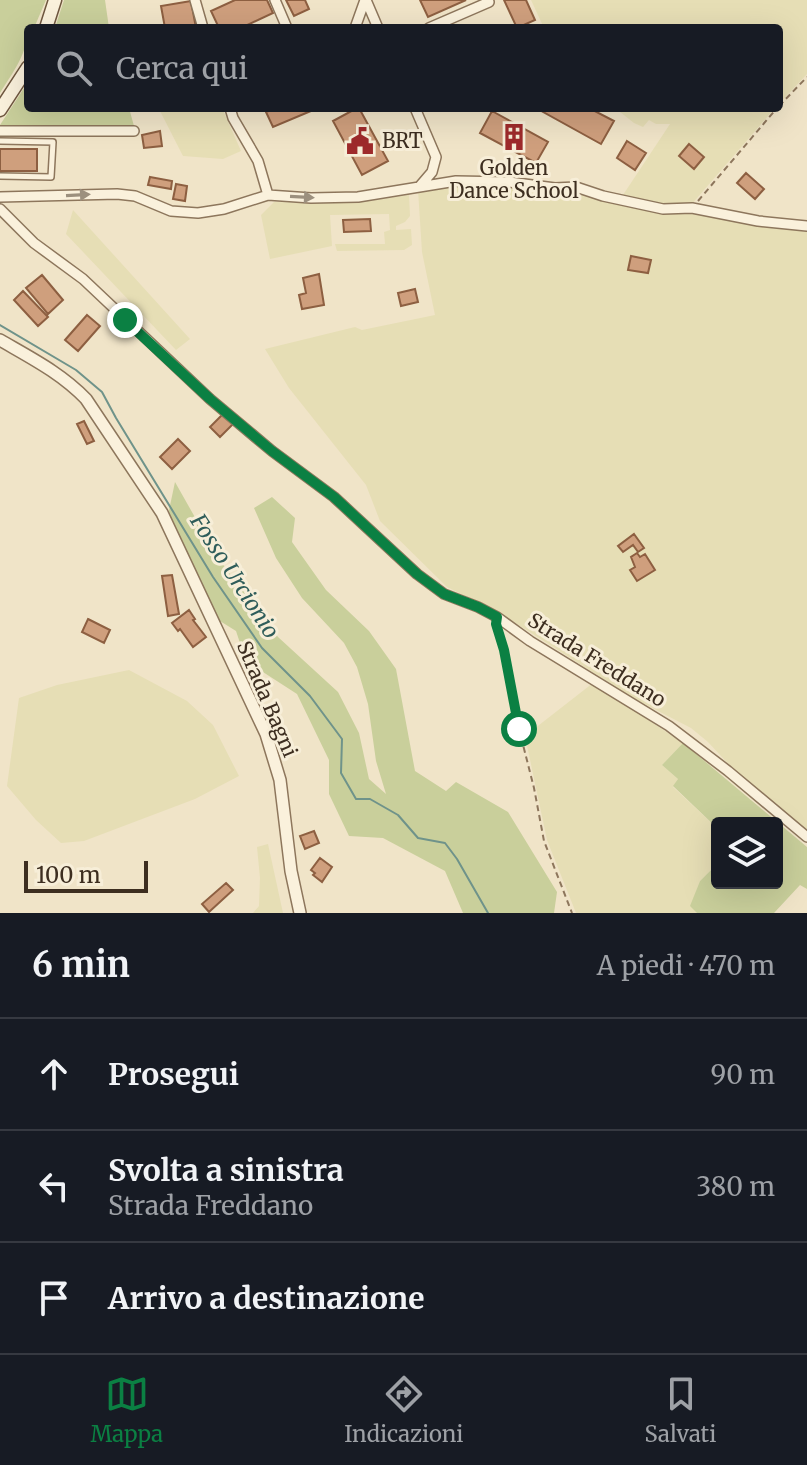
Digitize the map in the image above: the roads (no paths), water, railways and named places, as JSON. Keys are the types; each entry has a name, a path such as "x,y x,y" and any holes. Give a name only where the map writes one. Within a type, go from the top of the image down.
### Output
{"main road":[{"path":"47,24 55,0"},
{"path":"0,110 24,73"}],"street":[{"path":"195,0 202,24"},
{"path":"275,0 285,24"},
{"path":"357,24 366,0"},
{"path":"366,0 376,24"},
{"path":"438,24 489,2"},
{"path":"231,112 258,161 268,195"},
{"path":"417,112 436,157 432,172 420,186"},
{"path":"0,131 134,131"},
{"path":"0,197 117,194 135,196 171,211 198,213 224,209 268,195 358,197 456,181 509,182 555,188 576,187 663,209 692,208 758,221 807,226"},
{"name":"Strada Freddano","path":"0,209 34,243 83,279 210,399 334,497 417,574 444,594 497,617 530,641 669,726 807,837"},
{"name":"Strada Bagni","path":"0,340 52,369 86,399 162,513 266,734 280,780 291,871 300,913"}],"lane":[{"path":"0,141 53,142 51,177 0,176"}],"waterway":[{"name":"Fosso Urcionio","path":"0,325 76,370 102,392 213,577 262,648 310,696 342,739 341,773 356,799 370,799 398,815 418,838 445,843 488,913"}],"place":[{"name":"Golden Dance School","path":"514,137"},
{"name":"BRT","path":"360,141"}]}
